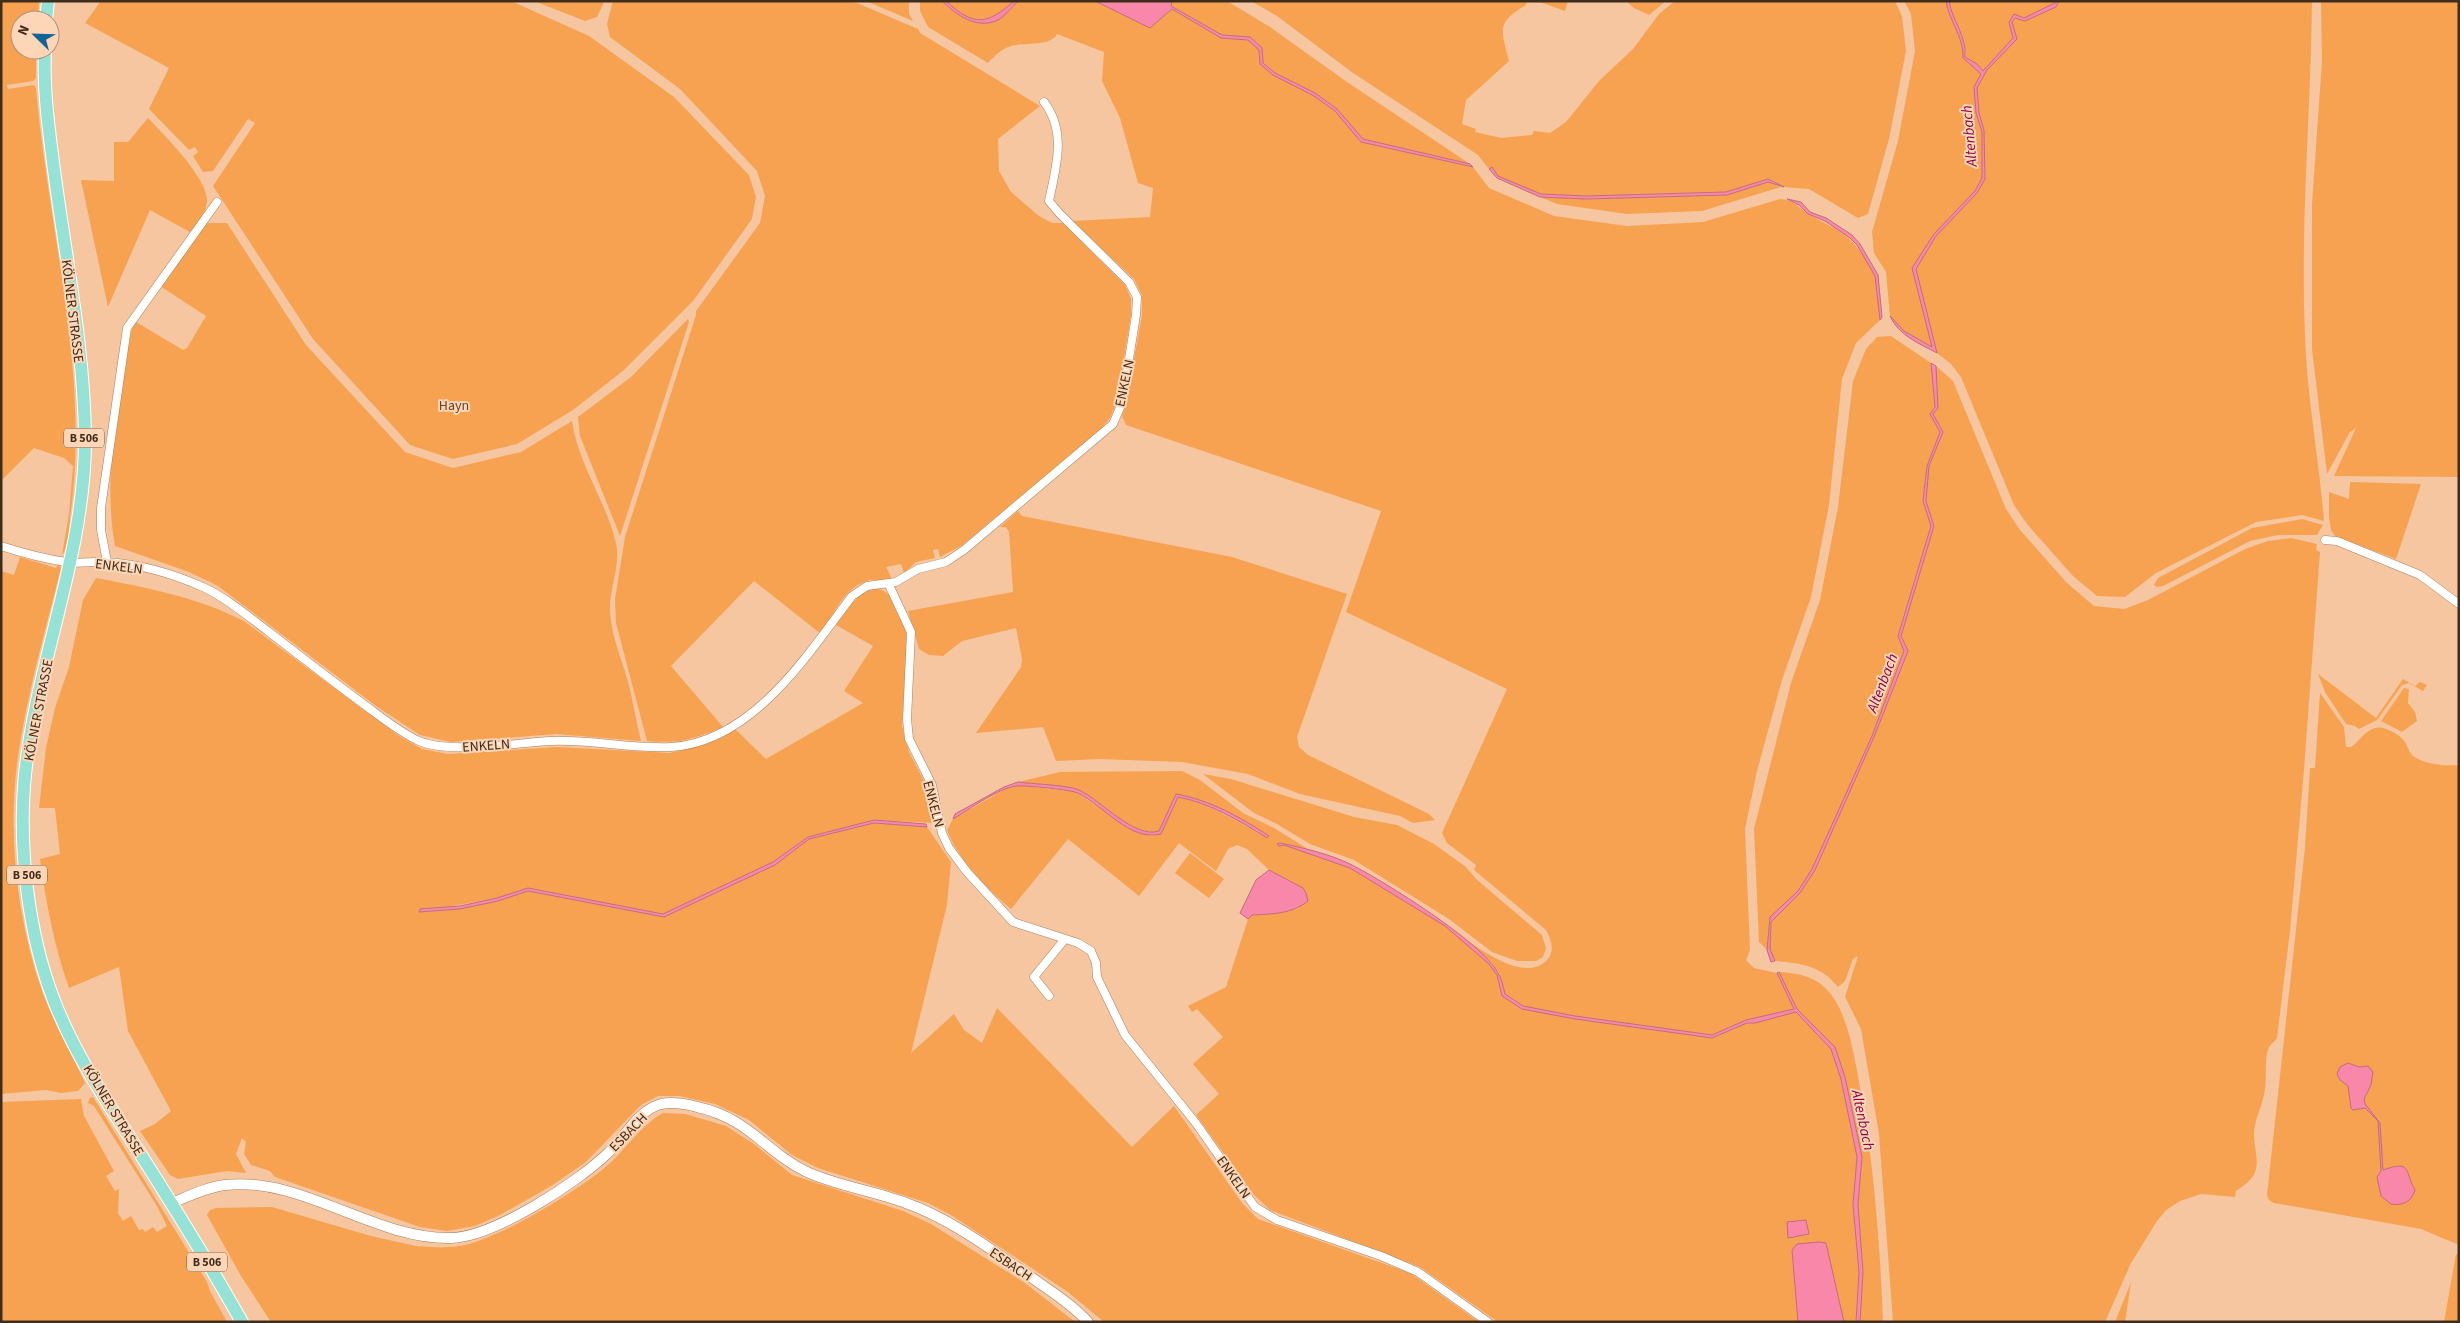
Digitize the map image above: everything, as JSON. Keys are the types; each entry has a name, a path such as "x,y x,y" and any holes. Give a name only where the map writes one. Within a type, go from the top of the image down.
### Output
{"main road":[{"name":"KÖLNER STRASSE","path":"45,60 48,119 75,313 84,407 83,494 70,562 35,716 24,786 24,840 32,918 37,946 53,998 77,1050 103,1096 172,1203 242,1322"}],"street":[{"name":"ENKELN","path":"1,546 26,554 70,562 107,562 158,571 208,590 247,616 398,728 420,741 450,748 557,741 658,747 696,743 732,726 770,697 802,663 852,596 867,586 889,585 918,569 946,562 964,550 1104,433 1112,424 1122,403 1136,315 1136,297 1130,282 1059,213 1050,201 1058,159 1058,132 1052,112 1044,102"},
{"path":"107,562 101,530 101,508 127,328 217,202"},
{"path":"2325,540 2337,541 2408,569 2430,580 2459,604"},
{"name":"ENKELN","path":"889,585 906,618 911,638 908,733 912,748 929,779 940,828 946,842 967,872 1013,922 1083,946 1092,954 1097,977 1125,1035 1195,1122 1255,1207 1277,1220 1373,1253 1418,1272 1488,1322"},
{"path":"1049,996 1034,977 1065,939"},
{"name":"ESBACH","path":"172,1203 208,1189 226,1185 268,1188 413,1234 442,1238 466,1237 504,1221 578,1178 612,1150 643,1114 651,1108 663,1104 689,1105 715,1111 737,1121 794,1165 809,1173 897,1200 938,1218 1033,1279 1068,1304 1088,1322"}],"green space":[{"path":"1,1 39,1 39,10 10,10 10,60 36,60 36,78 33,81 7,85 8,89 34,85 36,88 72,356 75,464 68,538 62,555 69,514 73,466 64,458 34,448 1,481"},
{"name":"Hayn","path":"101,1 511,1 589,36 674,97 749,175 756,197 752,219 693,301 624,370 573,410 517,444 453,459 410,445 313,339 213,186 255,123 248,119 213,171 203,172 193,156 198,152 195,147 189,150 149,109 169,68 85,23"},
{"path":"534,1 604,2 597,17 585,21"},
{"path":"613,1 836,1 857,3 918,29 920,33 1040,106 998,139 999,171 1011,192 1039,216 1052,223 1063,223 1125,285 1131,299 1131,315 1117,401 1110,418 1099,431 961,546 940,557 938,549 933,550 935,558 916,562 904,573 901,564 886,567 892,579 867,581 850,591 844,597 821,634 754,581 671,666 723,727 703,735 668,742 647,741 616,623 615,599 625,537 696,311 760,223 765,196 757,171 680,89 610,37 607,24"},
{"path":"866,1 909,1 909,14 913,21"},
{"path":"920,1 942,1 961,16 982,23 1001,18 1018,1 1095,1 1150,28 1172,9 1221,38 1249,40 1259,50 1260,64 1273,75 1314,96 1335,111 1361,142 1473,167 1489,188 1554,216 1627,226 1703,222 1780,199 1793,203 1848,237 1854,243 1873,270 1877,287 1880,320 1856,343 1842,379 1829,505 1811,597 1782,680 1757,771 1745,829 1750,950 1746,960 1754,968 1777,973 1794,1009 1746,1020 1712,1035 1575,1016 1523,1006 1505,994 1499,973 1491,962 1446,924 1495,958 1510,965 1524,968 1537,966 1548,959 1552,949 1549,937 1546,930 1474,870 1476,865 1447,843 1442,833 1507,689 1346,612 1381,511 1126,425 1122,416 1126,404 1142,315 1142,296 1134,279 1072,221 1150,217 1153,188 1138,183 1120,118 1102,81 1104,52 1057,34 1049,41 1008,47 988,63 928,27 920,11"},
{"path":"946,1 1014,1 996,15 980,20 965,15"},
{"path":"1172,1 1227,1 1270,27 1347,82 1470,164 1363,139 1337,109 1315,93 1275,73 1263,63 1262,48 1250,37 1222,35 1171,6"},
{"path":"1251,1 1527,1 1526,5 1516,11 1505,22 1503,28 1509,61 1466,100 1462,124 1476,129 1475,132 1501,138 1532,135 1534,131 1550,133 1566,122 1599,81 1633,49 1659,14 1675,1 1895,1 1902,16 1906,51 1889,139 1868,214 1858,218 1809,189 1784,187 1768,179 1726,192 1586,196 1541,194 1498,176 1492,167 1489,169 1478,155 1353,73 1277,16"},
{"path":"1537,1 1568,1 1565,11"},
{"path":"1626,1 1666,1 1649,15 1634,8"},
{"path":"1904,1 1946,1 1959,36 1963,58 1981,74 1974,87 1976,113 1982,132 1983,178 1975,191 1934,234 1913,268 1932,347 1904,331 1890,316 1886,272 1874,253 1872,232 1898,141 1915,51 1911,14"},
{"path":"1949,1 2056,1 2054,5 2024,18 2014,15 2009,22 2013,38 1983,71 1977,64 1965,57 1962,35"},
{"path":"2059,1 2312,1 2304,294 2308,382 2324,521 2302,515 2256,522 2156,573 2125,597 2097,596 2073,576 2027,524 2014,505 1961,377 1951,364 1937,353 1915,269 1936,236 1977,193 1985,179 1984,131 1979,113 1977,88 1987,70 2017,39 2012,22 2016,18 2025,21 2056,7"},
{"path":"2321,1 2459,1 2459,477 2334,476 2356,428 2350,432 2327,474 2312,349 2312,204 2322,61"},
{"path":"148,118 184,157 201,181 206,192 207,202 201,218 190,232 150,210 108,307 81,180 114,181 114,142 128,142"},
{"path":"1768,182 1781,187 1702,211 1627,214 1557,204 1540,197 1586,199 1727,195"},
{"path":"207,223 227,223 306,345 405,452 453,468 521,452 572,421 580,452 606,512 616,543 617,560 610,602 612,628 628,681 641,741 556,734 451,742 420,735 376,706 218,586 189,572 115,546 111,519 111,463 122,377 133,323 136,322 183,350 187,348 206,316 160,286"},
{"path":"688,319 689,322 620,536 580,436 578,417 631,377"},
{"path":"1891,336 1931,363 1935,407 1930,414 1940,432 1927,466 1923,501 1931,526 1898,636 1904,651 1872,736 1812,869 1798,891 1770,917 1767,950 1759,942 1754,829 1791,683 1820,600 1838,507 1853,381 1866,349 1877,337"},
{"path":"1936,366 1953,381 2006,509 2020,530 2066,582 2094,606 2124,609 2148,600 2245,549 2268,541 2291,538 2317,544 2316,550 2320,552 2290,931 2277,1038 2267,1051 2265,1089 2254,1132 2256,1168 2251,1179 2236,1191 2235,1197 2201,1194 2180,1201 2166,1210 2131,1263 2105,1322 1893,1322 1879,1134 1861,1029 1845,997 1858,956 1853,959 1845,981 1838,987 1818,970 1793,963 1775,961 1770,949 1771,922 1800,893 1815,870 1874,737 1908,651 1901,636 1934,526 1926,501 1929,466 1943,432 1933,414 1938,408"},
{"path":"2350,482 2421,484 2396,559 2335,536 2331,530 2329,492 2349,499"},
{"path":"1018,511 1022,516 1232,557 1347,594 1297,737 1299,747 1308,755 1429,814 1435,820 1413,823 1400,816 1300,794 1248,774 1182,762 1099,759 1056,761 1043,727 976,733 1021,667 1022,659 1016,628 962,641 943,656 929,655 919,649 908,611 1013,592 1009,532 1006,527 1000,527"},
{"path":"2302,519 2323,525 2317,535 2278,535 2250,541 2163,586 2157,587 2154,585 2158,578 2252,528"},
{"path":"20,557 56,568 58,564 61,568 36,665 21,738 14,792 14,850 21,907 33,964 52,1015 85,1083 78,1091 61,1093 46,1090 1,1094 1,571 14,575"},
{"path":"96,578 190,599 244,621 399,736 422,749 448,754 557,747 670,753 695,746 735,729 766,759 863,703 844,691 873,646 836,625 857,598 873,589 882,590 890,596 897,608 907,638 902,726 909,752 924,781 935,823 873,820 808,837 773,862 663,914 528,888 497,898 419,912 460,909 498,901 528,891 664,917 775,865 809,839 874,823 927,827 951,862 947,905 911,1053 954,1014 964,1030 982,1043 997,1008 1132,1147 1174,1106 1242,1203 1258,1219 1410,1273 1479,1322 1104,1322 1068,1292 951,1215 928,1203 818,1168 792,1155 749,1120 715,1104 679,1096 658,1096 641,1105 586,1162 551,1186 500,1215 475,1226 447,1231 420,1227 275,1177 270,1171 251,1165 244,1154 246,1142 242,1138 236,1154 246,1173 227,1171 178,1179 170,1175 140,1131 155,1124 171,1111 128,1031 119,967 69,988 51,924 40,859 60,854 55,808 39,808 46,748 55,708 69,667 83,600"},
{"path":"2318,674 2376,718 2403,679 2415,686 2420,682 2427,685 2423,691 2409,683 2402,685 2377,720 2359,729 2346,724 2325,692"},
{"path":"2404,688 2409,689 2408,703 2415,712 2417,721 2402,732 2381,721"},
{"path":"2320,693 2344,727 2346,747 2351,747 2365,734 2378,727 2392,731 2400,736 2413,756 2418,759 2435,764 2459,765 2459,1245 2421,1229 2274,1203 2269,1200 2267,1195 2305,847 2310,768 2315,768"},
{"path":"1182,771 1200,780 1243,813 1274,828 1308,849 1280,843 1279,846 1284,845 1350,868 1445,926 1489,964 1497,975 1502,996 1522,1009 1712,1038 1747,1023 1755,1023 1796,1012 1831,1049 1841,1079 1857,1157 1853,1205 1859,1272 1856,1322 1844,1322 1840,1311 1792,1250 1798,1322 1498,1322 1420,1267 1270,1210 1253,1194 1196,1115 1219,1094 1193,1064 1223,1037 1197,1009 1192,1012 1188,1006 1226,987 1248,919 1252,915 1274,914 1299,908 1298,885 1269,870 1247,849 1237,845 1228,849 1216,871 1179,843 1139,896 1068,839 1011,909 974,873 952,841 947,830 953,819 1005,789 1018,785 1077,792 1128,828 1152,836 1161,834 1178,797 1202,804 1267,838 1269,836 1247,822 1213,805 1176,794 1159,831 1149,832 1128,824 1088,795 1074,788 1018,782 1060,772"},
{"path":"1203,774 1231,779 1354,817 1397,825 1434,844 1466,867 1476,879 1542,935 1546,949 1543,957 1536,961 1517,961 1492,952 1449,919 1354,860 1310,844 1277,824 1254,813"},
{"path":"1190,853 1224,879 1209,898 1175,873"},
{"path":"1779,972 1794,973 1819,983 1830,993 1836,1002 1845,1022 1854,1055 1872,1167 1878,1229 1883,1322 1860,1322 1863,1272 1858,1205 1862,1157 1845,1077 1835,1047 1797,1009"},
{"path":"93,1097 207,1282 227,1322 1,1322 1,1102 81,1099 84,1116 114,1171 106,1176 115,1191 119,1189 118,1213 123,1221 131,1216 139,1230 143,1229 145,1232 153,1227 157,1232 167,1226 157,1206 94,1106 88,1103 90,1098"},
{"path":"663,1113 685,1114 726,1126 754,1144 792,1175 903,1211 931,1224 1025,1283 1075,1322 271,1322 241,1276 207,1215 210,1210 216,1208 272,1207 371,1236 416,1246 463,1246 485,1239 520,1222 573,1191 602,1170 646,1125"},
{"path":"2456,1254 2459,1255 2459,1322 2444,1322"},
{"path":"2131,1282 2125,1322 2115,1322"}],"shaded area":[{"path":"942,1 946,1 973,19 980,20 996,15 1014,1 1018,1 998,20 982,23 967,20"},
{"path":"1095,1 1172,1 1171,6 1222,35 1250,37 1262,48 1263,63 1275,73 1315,93 1337,109 1363,139 1470,164 1473,167 1361,142 1335,111 1314,96 1273,75 1260,64 1259,50 1248,40 1221,38 1172,9 1150,28"},
{"path":"1946,1 1949,1 1962,35 1965,57 1977,64 1983,71 2013,38 2009,22 2014,14 2024,18 2059,1 2056,7 2025,21 2015,18 2012,22 2017,39 1987,70 1977,88 1979,113 1984,130 1985,179 1977,193 1936,236 1916,269 1937,353 1904,334 1898,329 1890,316 1904,331 1932,347 1912,268 1934,234 1975,191 1982,178 1982,132 1976,113 1974,87 1981,74 1963,58 1959,36"},
{"path":"1492,167 1498,176 1541,194 1586,196 1726,192 1768,179 1784,187 1768,182 1727,195 1586,199 1540,197 1497,178 1489,169"},
{"path":"1787,199 1801,202 1810,212 1826,218 1852,235 1860,244 1878,275 1882,317 1880,320 1875,276 1857,245 1825,221 1808,214 1799,205"},
{"path":"1931,363 1936,366 1938,408 1933,414 1943,432 1929,466 1926,501 1934,526 1901,636 1908,651 1874,737 1815,870 1800,893 1771,922 1770,949 1775,961 1771,962 1767,950 1770,917 1798,891 1812,869 1872,736 1904,651 1898,636 1931,526 1923,501 1927,466 1940,432 1930,414 1935,407"},
{"path":"1018,782 1074,788 1088,795 1129,824 1149,832 1159,831 1176,794 1213,805 1247,822 1269,836 1267,838 1213,808 1178,797 1161,834 1138,833 1117,821 1078,793 1029,786 1017,786 1001,791 953,819 955,814 1004,787"},
{"path":"874,820 926,824 927,827 874,823 809,839 775,865 664,917 528,891 498,901 460,909 419,912 420,909 460,906 497,898 528,888 663,914 773,862 808,837"},
{"path":"1277,844 1308,849 1344,861 1408,898 1473,945 1488,960 1499,975 1505,994 1523,1006 1575,1016 1712,1035 1746,1020 1794,1009 1777,973 1779,972 1797,1009 1835,1047 1845,1077 1862,1157 1858,1205 1863,1272 1860,1322 1856,1322 1859,1272 1853,1205 1857,1157 1841,1079 1831,1049 1796,1012 1755,1023 1747,1023 1712,1038 1575,1019 1522,1009 1502,996 1497,975 1489,964 1445,926 1350,868"},
{"path":"1269,870 1303,888 1308,901 1289,911 1252,915 1248,919 1240,913 1256,880"},
{"path":"2348,1063 2359,1067 2368,1066 2373,1072 2371,1085 2364,1099 2365,1104 2380,1123 2383,1170 2392,1167 2403,1167 2408,1172 2415,1190 2412,1198 2403,1204 2391,1204 2381,1196 2377,1177 2381,1171 2378,1121 2365,1108 2353,1110 2351,1108 2348,1086 2340,1080 2337,1074 2340,1067"},
{"path":"1806,1220 1809,1234 1788,1238 1787,1222"},
{"path":"1826,1243 1844,1322 1798,1322 1792,1250 1797,1244"}],"water label":[{"name":"Altenbach","path":"1969,136"},
{"name":"Altenbach","path":"1882,683"},
{"name":"Altenbach","path":"1863,1120"}]}
